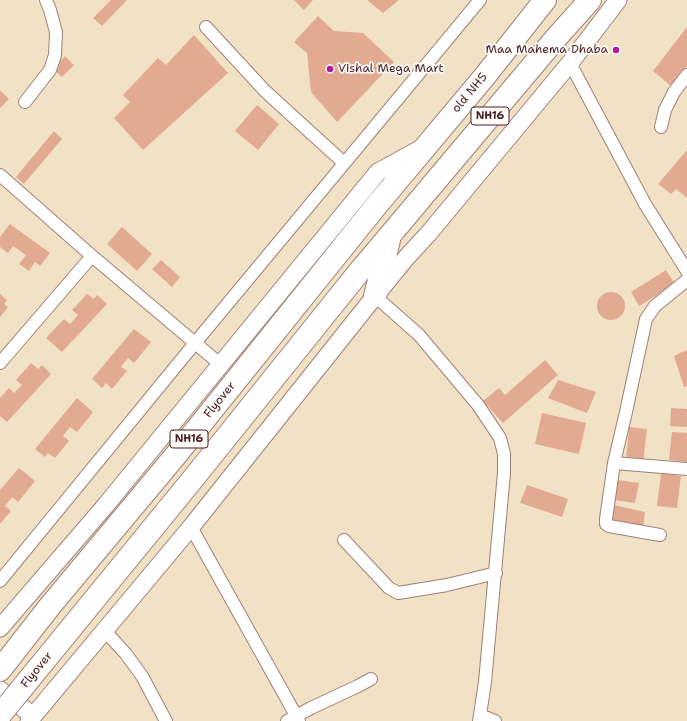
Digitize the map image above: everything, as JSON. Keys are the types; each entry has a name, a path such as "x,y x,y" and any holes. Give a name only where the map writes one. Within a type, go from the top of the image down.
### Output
{"highway":[{"name":"old NH5","path":"424,147 485,76 545,0"},
{"name":"NH16","path":"391,233 590,0"},
{"name":"Flyover","path":"0,670 50,606 176,455 424,147"},
{"name":"Flyover","path":"0,715 391,233"},
{"path":"375,296 391,233"}],"street":[{"path":"25,102 50,70 55,55 56,32 46,0"},
{"path":"0,581 195,343 480,0"},
{"path":"0,690 31,718 192,527 375,296 570,63 618,0"},
{"path":"206,27 264,91 344,163"},
{"path":"570,63 645,204 687,272 655,306 646,320 614,463 606,519 606,524 609,526 660,535"},
{"path":"661,127 665,110 674,92 687,75"},
{"path":"0,628 105,506 378,172 424,147"},
{"path":"0,175 92,256 220,364"},
{"path":"0,363 92,256"},
{"path":"375,296 419,335 478,405 500,438 504,454 504,473 485,682 479,718 495,721"},
{"path":"614,463 687,469"},
{"path":"192,527 294,719 311,708 371,679"},
{"path":"344,540 389,588 398,593 448,585 496,573"},
{"path":"105,631 126,654 142,676 166,721"}],"building":[{"path":"111,0 127,0 102,26 93,18"},
{"path":"294,0 313,0 304,10"},
{"path":"367,0 399,0 383,13"},
{"path":"318,16 334,31 363,33 394,62 337,122 311,92 307,53 294,42"},
{"path":"687,27 687,66 671,86 653,71"},
{"path":"194,35 228,73 143,150 114,118 130,102 123,95 158,58 166,65"},
{"path":"65,56 74,65 62,77 53,69"},
{"path":"0,90 9,99 0,108"},
{"path":"257,105 279,124 258,150 235,131"},
{"path":"54,131 62,139 24,184 16,177"},
{"path":"687,150 687,198 676,189 671,194 658,184"},
{"path":"10,224 50,253 40,266 35,262 29,271 19,264 26,255 13,246 8,253 0,247 0,237"},
{"path":"122,227 152,254 137,271 107,244"},
{"path":"161,260 180,277 172,287 152,269"},
{"path":"666,270 675,284 639,306 631,292"},
{"path":"611,292 617,293 621,296 624,300 624,312 621,316 617,319 611,320 605,319 601,316 598,312 597,306 598,300 601,296 605,293"},
{"path":"0,294 7,300 4,304 8,307 0,317"},
{"path":"87,294 94,299 97,295 107,304 62,352 46,338 64,319 70,324 78,315 72,310"},
{"path":"134,329 151,342 134,363 128,358 121,367 127,371 112,389 106,383 102,388 92,379"},
{"path":"687,350 687,386 684,387 674,356"},
{"path":"545,360 558,375 503,423 483,401 499,388 505,395"},
{"path":"31,363 38,369 42,365 51,374 7,422 0,416 0,398 9,388 14,393 22,385 16,380"},
{"path":"558,380 596,392 587,413 548,398"},
{"path":"77,398 93,412 77,432 70,427 63,436 69,441 55,458 48,453 45,457 35,449"},
{"path":"671,408 687,409 687,427 670,426"},
{"path":"542,413 586,423 579,454 535,444"},
{"path":"629,427 647,429 643,463 626,461"},
{"path":"672,432 687,433 687,462 669,460"},
{"path":"19,468 35,481 18,502 12,497 5,506 11,511 0,524 0,490"},
{"path":"661,473 681,476 677,508 657,506"},
{"path":"617,480 639,483 635,503 614,500"},
{"path":"527,485 568,499 562,517 520,503"},
{"path":"614,505 645,512 643,531 611,524"}],"place":[{"name":"Maa Mahema Dhaba","path":"616,50"},
{"name":"Vishal Mega Mart","path":"330,69"}]}
